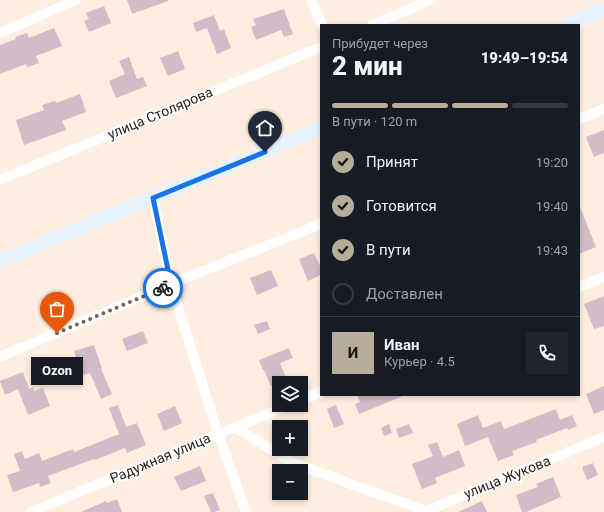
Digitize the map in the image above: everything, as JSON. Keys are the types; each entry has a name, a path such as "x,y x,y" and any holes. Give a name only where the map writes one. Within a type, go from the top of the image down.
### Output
{"main road":[{"path":"568,24 604,9"},
{"path":"0,261 320,128"}],"street":[{"path":"0,33 76,0"},
{"path":"312,0 322,24"},
{"path":"374,24 431,0"},
{"name":"улица Столярова","path":"0,180 320,46"},
{"path":"580,119 604,109"},
{"path":"153,198 171,284 218,434 246,512"},
{"path":"0,357 171,284 320,224"},
{"path":"580,287 604,277"},
{"path":"308,397 320,392"},
{"name":"Радужная улица","path":"31,512 272,412"},
{"name":"улица Жукова","path":"235,427 293,463 426,511 604,437"}],"building":[{"path":"127,0 168,0 168,1 132,14"},
{"path":"104,6 111,23 89,32 84,21 89,19 86,13"},
{"path":"284,9 293,34 284,37 281,30 256,40 251,27 256,25 253,19"},
{"path":"214,15 220,31 224,29 231,48 217,54 207,28 196,32 193,23"},
{"path":"54,28 62,46 36,56 39,63 27,67 26,64 0,74 0,45 16,39 15,37 27,33 29,38"},
{"path":"178,51 185,69 168,76 160,58"},
{"path":"129,57 137,79 143,77 147,86 116,98 109,81 125,74 119,61"},
{"path":"80,94 86,112 62,121 66,130 24,145 16,120 44,110 42,105 55,101 56,103"},
{"path":"604,130 604,153 594,157 586,137"},
{"path":"580,207 596,247 580,254"},
{"path":"314,253 320,266 320,275 308,281 299,259"},
{"path":"271,270 278,286 257,295 250,278"},
{"path":"604,296 604,326 594,329 584,304"},
{"path":"267,321 270,329 258,334 254,325"},
{"path":"143,331 148,343 127,351 122,339"},
{"path":"94,345 101,369 112,394 101,399 90,373 82,375 74,351"},
{"path":"289,348 293,358 280,363 285,376 272,376 271,386 259,360"},
{"path":"58,357 66,378 55,382 47,362"},
{"path":"23,372 29,389 33,387 34,391 43,388 50,406 28,415 18,389 5,395 0,381"},
{"path":"604,386 604,410 594,414 586,394"},
{"path":"357,396 403,396 359,414 355,404 360,402"},
{"path":"118,405 126,427 137,423 146,445 127,453 125,448 48,476 51,483 40,487 39,483 13,492 7,475 20,471 14,454 22,451 25,459 39,453 42,461 73,449 74,452 119,434 109,408"},
{"path":"336,405 344,424 334,428 327,409"},
{"path":"175,406 182,423 164,431 157,414"},
{"path":"556,409 560,420 572,415 577,426 568,430 567,428 536,440 537,442 512,451 514,455 498,461 488,437 465,446 457,424 478,415 483,428 501,421 504,429"},
{"path":"389,424 392,433 384,436 381,428"},
{"path":"409,424 413,433 399,438 396,429"},
{"path":"437,442 443,457 459,450 465,466 435,478 437,483 422,489 412,464 433,456 428,445"},
{"path":"593,463 598,475 587,480 582,467"},
{"path":"200,466 206,481 181,491 174,477"},
{"path":"553,477 561,497 526,512 522,512 516,495 538,487 536,484"},
{"path":"213,493 220,510 211,512 204,496"},
{"path":"117,499 122,512 81,512 106,501 107,503"},
{"path":"482,501 487,512 458,512"}],"way so far":[{"path":"57,333 163,288"}],"place":[{"name":"Ozon","path":"57,333"}],"route":[{"path":"163,288 171,284 153,198 265,152"}]}
